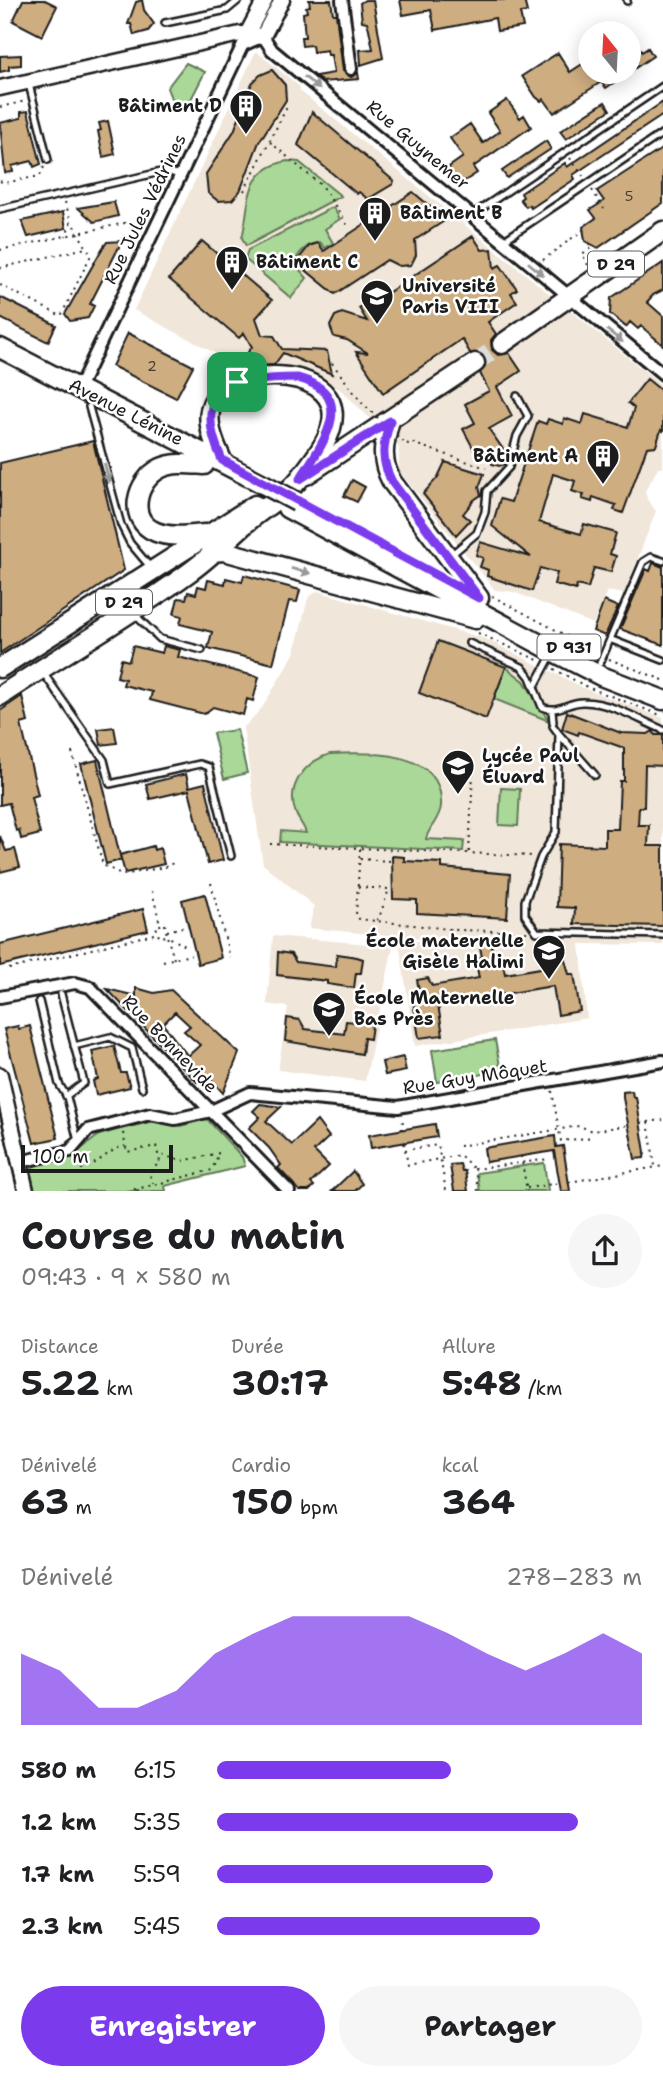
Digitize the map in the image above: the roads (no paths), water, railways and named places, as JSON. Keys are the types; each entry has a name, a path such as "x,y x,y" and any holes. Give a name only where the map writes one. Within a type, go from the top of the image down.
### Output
{"main road":[{"name":"D 29","path":"502,344 663,231"},
{"name":"Avenue Lénine","path":"0,348 222,460 258,487"},
{"name":"Avenue Lénine","path":"0,361 204,465 258,487 553,652 601,676 663,700"},
{"name":"D 29","path":"0,668 205,534 300,479 475,363"},
{"path":"222,460 209,419 213,401 224,388 252,379 298,378 312,382 322,389 331,410 332,421 325,441 300,479"},
{"path":"390,421 383,445 382,464 392,482 449,557 481,594"},
{"path":"204,465 179,464 160,468 141,485 137,501 143,521 152,530 169,535 205,534"},
{"name":"D 29","path":"0,696 131,611 300,479"},
{"name":"Avenue Lénine","path":"292,505 481,594 602,659 663,688"},
{"name":"D 29","path":"216,551 249,521"},
{"path":"191,565 216,551 235,554 502,625"},
{"path":"191,565 235,554"},
{"name":"D 29","path":"0,682 191,565"},
{"name":"D 29","path":"0,682 117,592"}],"street":[{"path":"252,34 264,0"},
{"path":"0,88 252,34 282,0"},
{"path":"342,0 351,69"},
{"name":"Rue Jules Védrines","path":"79,388 252,34"},
{"name":"Rue Guynemer","path":"252,34 663,374"},
{"name":"Rue Bonnevide","path":"0,997 75,983 90,987 289,1191"},
{"name":"Rue Guy Môquet","path":"19,1161 71,1151 88,1130 150,1114 175,1119 211,1111 250,1093 403,1106 551,1083 663,1061"},
{"path":"0,1074 26,1191"}],"lane":[{"path":"165,23 228,10 239,0"},
{"path":"252,34 275,0"},
{"path":"28,81 48,160"},
{"path":"472,215 663,86"},
{"path":"503,241 663,133"},
{"path":"0,209 165,171 181,175"},
{"path":"449,557 477,533 485,512 487,491 512,460 517,436 528,416 517,396"},
{"path":"89,407 121,525 130,543 152,569"},
{"path":"602,659 645,558 651,556 663,561"},
{"path":"131,611 160,639 202,650"},
{"path":"612,640 663,660"},
{"path":"469,643 522,667 542,707 552,711 583,701 601,705 663,730"},
{"path":"534,688 553,652"},
{"path":"41,669 104,760 110,784 200,764 209,768 231,856"},
{"path":"552,711 553,724 559,734 595,775"},
{"path":"559,734 557,826 541,857 525,901 525,915 537,932 663,935"},
{"path":"61,994 83,1083 66,1096"},
{"path":"38,1000 59,1084 66,1096 78,1141"},
{"path":"74,1046 110,1037 132,1048 142,1088"}],"tunnel":[{"path":"475,363 502,344"}],"tram line":[{"path":"0,1115 18,1191"}],"place":[{"name":"Bâtiment D","path":"246,136"},
{"name":"Bâtiment B","path":"375,243"},
{"name":"Bâtiment C","path":"232,292"},
{"name":"Université Paris VIII","path":"377,326"},
{"name":"Bâtiment A","path":"603,486"},
{"name":"Lycée Paul Éluard","path":"458,796"},
{"name":"École maternelle Gisèle Halimi","path":"549,981"},
{"name":"École Maternelle Bas Près","path":"329,1038"}]}
